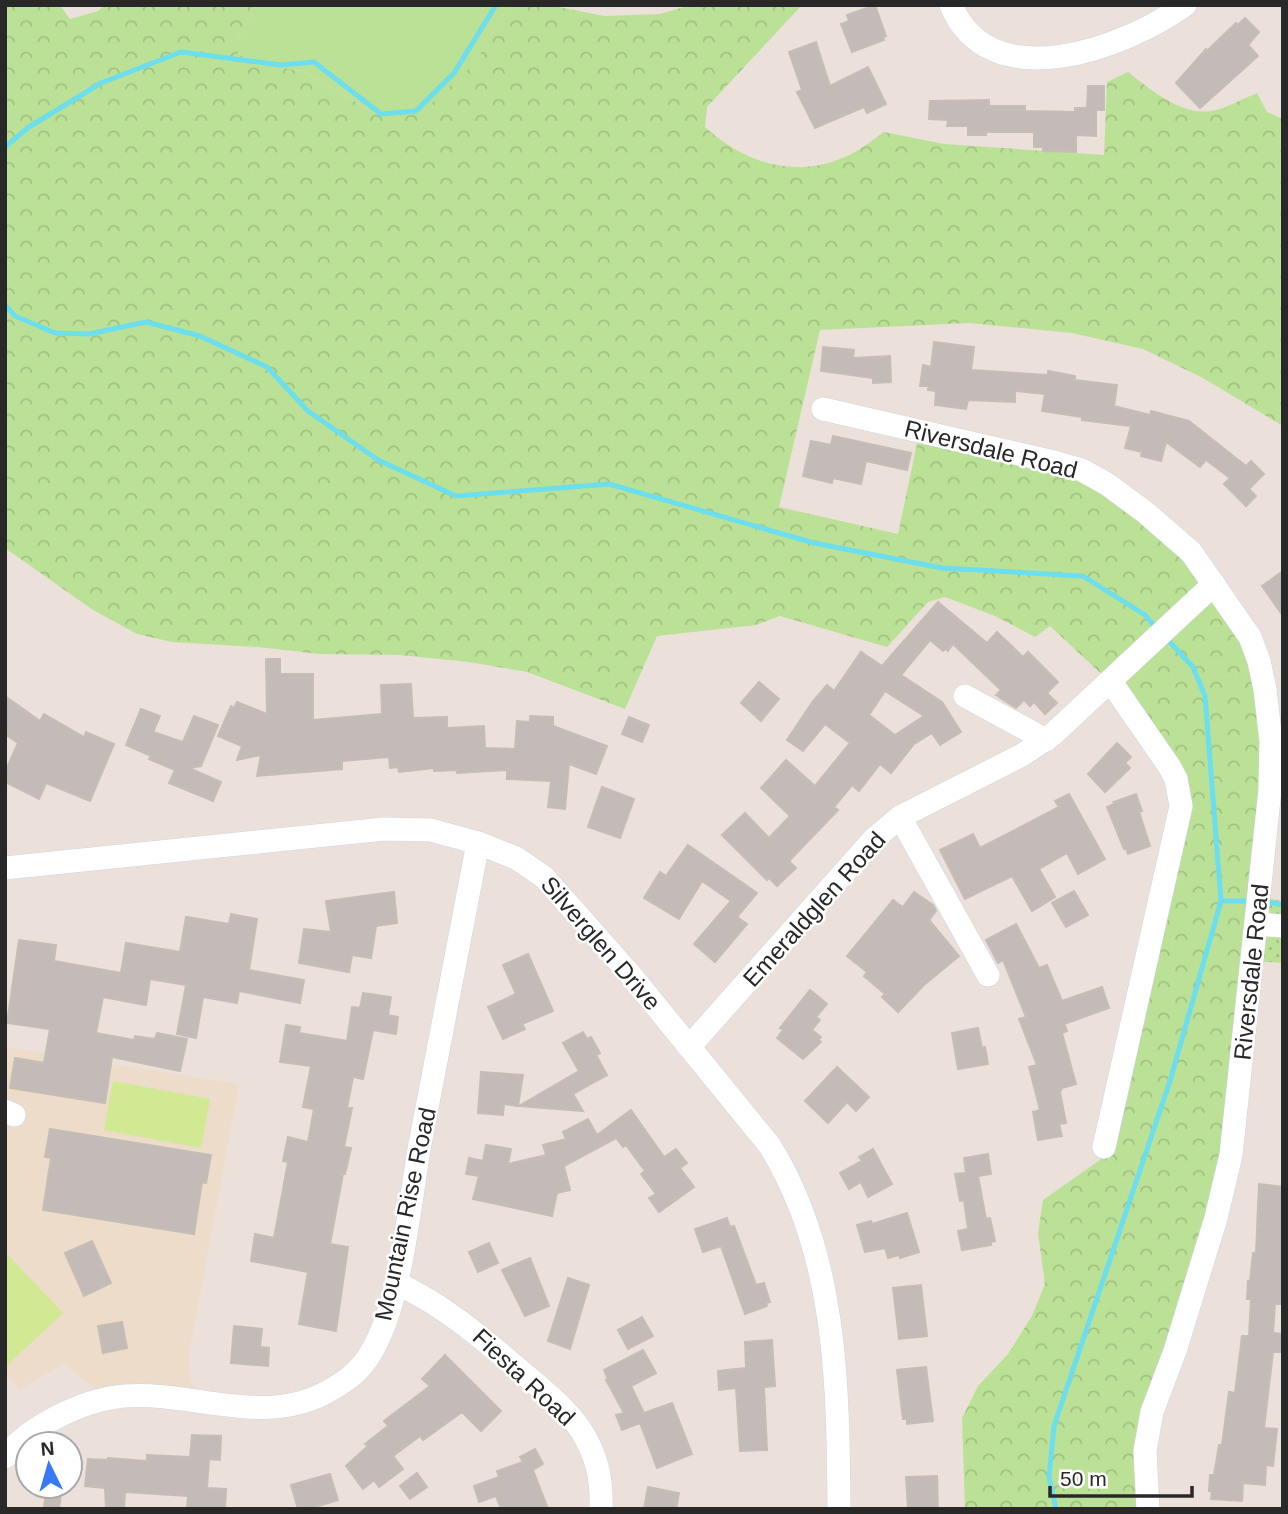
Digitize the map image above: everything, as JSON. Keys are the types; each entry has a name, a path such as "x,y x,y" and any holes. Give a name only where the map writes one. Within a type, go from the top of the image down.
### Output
{"street":[{"path":"951,5 957,20 978,40 990,48 1029,59 1053,58 1111,44 1185,5"},
{"name":"Riversdale Road","path":"823,409 1082,470 1107,484 1145,512 1191,552 1250,637 1259,661 1265,689 1270,741 1270,790 1231,1155 1175,1351 1152,1412 1145,1451 1148,1509"},
{"name":"Emeraldglen Road","path":"689,1047 874,839 900,817 1046,740 1214,584"},
{"path":"1104,1147 1181,806 1176,779 1169,766 1111,682"},
{"path":"965,696 1046,740"},
{"path":"900,817 988,975"},
{"name":"Silverglen Drive","path":"5,869 402,828 431,830 478,843 516,858 544,877 629,973 770,1146 788,1175 807,1222 825,1290 832,1353 839,1509"},
{"name":"Mountain Rise Road","path":"5,1457 35,1429 69,1411 124,1396 174,1397 245,1408 284,1407 320,1396 354,1375 376,1347 396,1283 478,843"},
{"path":"1257,924 1283,926"},
{"name":"Fiesta Road","path":"396,1283 425,1296 465,1323 569,1416 580,1429 597,1463 601,1482 601,1509"}],"shaded area":[{"path":"5,1047 239,1084 188,1359 193,1390 101,1393 64,1364 20,1389 5,1374"}],"green space":[{"path":"5,5 60,5 70,19 98,11 104,5 256,5 237,39 264,64 302,71 375,113 473,65 510,5 549,5 604,16 660,14 691,5 802,5 707,107 705,127 738,151 775,165 794,167 833,161 857,151 884,132 944,144 1104,155 1107,82 1128,72 1166,100 1188,109 1216,110 1257,93 1267,112 1283,119 1283,426 1203,378 1143,349 1072,333 969,323 820,330 779,507 898,534 919,434 1077,470 1142,513 1249,637 1270,742 1235,1158 1154,1417 1149,1509 965,1509 962,1418 978,1386 1008,1354 1032,1316 1045,1284 1038,1233 1043,1200 1100,1160 1180,807 1111,683 1050,626 1035,637 995,616 945,597 928,602 887,647 780,616 756,625 657,636 625,709 527,672 469,662 400,655 319,654 172,642 137,634 93,610 5,548"},
{"path":"256,5 510,5 473,65 432,103 412,115 391,117 375,113 302,71 264,64 238,55 237,39"},
{"path":"1261,897 1283,901 1283,963 1255,961"},
{"path":"113,1081 210,1099 201,1148 104,1130"},
{"path":"5,1252 63,1313 5,1367"}],"building":[{"path":"875,5 886,36 883,37 884,40 852,52 841,24 849,21 847,15"},
{"path":"1245,18 1259,32 1248,45 1258,56 1200,108 1176,83 1206,49 1207,51 1236,23 1238,25"},
{"path":"816,42 830,86 868,67 886,104 867,113 864,107 815,128 797,92 802,90 789,52"},
{"path":"1088,86 1104,86 1104,110 1096,110 1096,136 1076,135 1076,152 1043,151 1043,147 1034,147 1034,132 986,132 986,135 968,135 968,126 947,126 948,120 929,119 930,101 989,100 989,106 1025,106 1025,111 1075,112 1075,108 1087,108"},
{"path":"934,342 974,347 971,370 1048,375 1048,371 1075,376 1075,380 1117,385 1114,406 1150,415 1151,411 1189,421 1246,466 1251,461 1264,474 1249,489 1256,496 1246,506 1224,484 1230,478 1206,460 1200,467 1166,442 1161,461 1125,448 1131,426 1082,420 1082,417 1042,411 1045,394 1015,391 1015,402 968,400 966,409 935,405 936,391 928,390 929,386 920,386 923,365 931,367"},
{"path":"823,347 854,350 853,358 890,356 891,382 873,383 873,378 821,371"},
{"path":"833,436 911,453 907,470 866,461 861,484 833,478 832,483 803,476 811,441 831,445"},
{"path":"1283,571 1283,616 1262,586"},
{"path":"938,602 987,643 997,632 1023,657 1028,652 1058,682 1047,693 1057,703 1045,714 1034,702 1030,706 1024,700 1016,708 996,695 1001,690 953,644 948,651 943,651 930,640 901,675 942,702 961,732 940,745 932,733 914,744 891,773 880,764 859,791 852,785 834,807 838,810 789,861 796,868 777,886 769,878 767,880 722,835 745,813 769,838 790,816 761,788 786,760 815,786 850,743 825,724 803,751 787,740 813,701 827,685 834,691 861,652 882,666","holes":["885,691 924,716 895,735 869,715"]},
{"path":"266,659 280,659 280,674 313,674 313,720 382,714 381,685 411,684 413,718 447,717 447,728 484,726 485,748 515,749 517,721 530,722 530,716 553,717 553,726 607,746 596,774 569,764 565,809 548,807 551,781 507,779 507,770 457,773 457,770 434,771 434,768 399,772 398,767 390,768 389,757 342,761 342,769 257,776 261,755 237,760 242,746 218,736 231,706 234,708 237,702 267,714"},
{"path":"759,682 779,699 761,721 741,703"},
{"path":"5,696 40,721 44,714 84,737 86,732 114,744 90,801 46,783 39,799 5,782 5,772 18,743 5,734"},
{"path":"141,709 160,716 153,732 183,742 194,716 218,725 201,766 189,768 221,782 213,801 169,783 175,770 126,745"},
{"path":"629,717 649,725 642,742 622,734"},
{"path":"1117,743 1131,757 1125,763 1130,768 1105,792 1088,774"},
{"path":"602,787 634,799 620,838 588,827"},
{"path":"1069,794 1105,859 1078,874 1067,853 1039,869 1055,897 1032,911 1012,876 965,899 940,850 973,834 980,848 1059,807 1055,801"},
{"path":"1136,794 1150,846 1128,854 1107,807"},
{"path":"688,845 757,893 737,917 747,924 715,962 694,944 731,901 702,881 679,919 644,898 660,872 666,876"},
{"path":"1074,891 1088,915 1066,927 1052,903"},
{"path":"394,892 397,923 376,926 371,958 352,955 349,972 299,963 304,929 331,932 326,901"},
{"path":"914,892 933,905 936,911 929,920 959,956 924,985 898,1012 882,997 885,994 864,976 867,972 847,956 893,900 903,907"},
{"path":"231,914 257,919 249,970 304,980 300,1003 239,991 237,1003 203,997 196,1038 177,1034 186,985 150,979 146,1005 103,997 96,1033 134,1040 135,1036 155,1039 157,1033 187,1039 180,1071 112,1057 105,1103 10,1088 15,1058 44,1063 50,1029 7,1023 19,940 56,945 54,961 121,973 126,943 180,952 186,917 229,924"},
{"path":"1016,924 1039,968 1047,965 1062,1001 1102,987 1109,1008 1064,1024 1067,1031 1062,1033 1076,1084 1062,1088 1060,1092 1066,1123 1059,1124 1062,1136 1038,1140 1033,1112 1040,1110 1029,1067 1037,1065 1019,1019 1026,1017 1003,960 998,963 986,940"},
{"path":"528,954 553,1011 522,1024 525,1029 503,1039 488,1007 516,994 503,965"},
{"path":"810,990 827,1004 816,1017 820,1020 812,1030 821,1037 818,1040 821,1042 803,1059 777,1038 783,1030 780,1028"},
{"path":"363,993 391,997 388,1015 398,1017 396,1034 373,1030 363,1079 353,1077 347,1108 352,1108 344,1147 351,1148 343,1174 330,1244 348,1247 336,1331 299,1324 308,1272 251,1261 255,1234 274,1238 288,1162 283,1161 288,1137 308,1142 314,1109 303,1107 311,1066 280,1062 286,1025 300,1027 299,1033 347,1041 352,1007 360,1008"},
{"path":"978,1028 988,1064 958,1069 952,1033"},
{"path":"583,1032 587,1039 591,1037 600,1053 596,1055 607,1075 573,1094 583,1111 519,1106 579,1071 563,1043"},
{"path":"837,1067 869,1097 856,1111 847,1102 828,1123 805,1101"},
{"path":"481,1072 523,1075 518,1106 504,1104 503,1115 478,1113"},
{"path":"631,1110 664,1157 676,1149 687,1163 680,1168 694,1187 659,1212 649,1198 656,1194 641,1174 645,1171 626,1145 623,1147 616,1138 564,1166 570,1190 557,1193 552,1216 473,1199 479,1176 466,1174 469,1158 483,1161 486,1145 511,1149 508,1164 546,1155 543,1145 566,1139 563,1132 588,1119 597,1135"},
{"path":"50,1129 211,1155 206,1183 202,1182 194,1234 43,1210 51,1158 45,1157"},
{"path":"873,1149 892,1184 868,1197 861,1182 849,1189 840,1173 862,1161 859,1157"},
{"path":"988,1154 991,1174 978,1176 986,1219 990,1218 995,1241 991,1242 991,1245 962,1250 958,1231 968,1229 964,1200 960,1201 955,1174 966,1173 964,1158"},
{"path":"1259,1184 1283,1187 1283,1304 1275,1304 1273,1333 1283,1334 1283,1352 1273,1352 1264,1428 1277,1429 1273,1466 1266,1465 1265,1485 1243,1483 1242,1501 1211,1499 1210,1475 1214,1475 1219,1445 1222,1445 1229,1392 1235,1393 1242,1336 1249,1336 1251,1299 1247,1299 1248,1281 1253,1253 1256,1253"},
{"path":"907,1213 919,1252 900,1258 899,1255 888,1258 885,1248 865,1252 857,1225 871,1221 872,1224"},
{"path":"727,1218 730,1227 734,1226 756,1285 764,1283 770,1302 766,1303 767,1306 745,1314 721,1246 703,1252 695,1229"},
{"path":"92,1241 111,1283 84,1296 65,1253"},
{"path":"489,1243 498,1263 478,1272 469,1252"},
{"path":"530,1258 549,1306 525,1316 502,1270"},
{"path":"568,1278 589,1285 570,1349 548,1341"},
{"path":"921,1285 927,1336 899,1339 893,1288"},
{"path":"642,1317 653,1336 628,1349 618,1330"},
{"path":"122,1322 127,1348 103,1353 98,1326"},
{"path":"234,1326 262,1329 260,1347 269,1348 268,1366 231,1363"},
{"path":"772,1340 775,1386 764,1387 767,1450 740,1451 736,1388 719,1390 718,1371 746,1368 745,1342"},
{"path":"643,1350 656,1373 631,1386 644,1413 672,1403 692,1454 657,1468 640,1423 622,1430 616,1415 624,1413 606,1380 608,1379 604,1370"},
{"path":"445,1355 501,1411 481,1431 462,1412 423,1440 420,1436 393,1456 403,1469 379,1487 374,1480 363,1489 346,1466 368,1446 365,1444 388,1426 384,1421 430,1386 422,1379"},
{"path":"926,1367 933,1421 907,1424 907,1419 903,1419 897,1370"},
{"path":"192,1435 221,1436 220,1460 209,1459 207,1488 226,1489 225,1509 187,1509 188,1496 125,1492 124,1509 106,1509 105,1488 85,1486 88,1459 147,1461 147,1455 190,1457"},
{"path":"535,1449 543,1464 533,1470 548,1509 501,1509 496,1496 479,1502 474,1486 499,1477 497,1471 523,1462 520,1457"},
{"path":"417,1473 427,1487 410,1499 400,1486"},
{"path":"330,1474 338,1500 308,1509 298,1509 291,1485"},
{"path":"937,1476 938,1509 908,1509 906,1477"},
{"path":"648,1487 679,1493 676,1509 644,1509"},
{"path":"45,1500 60,1500 59,1509 44,1507"}],"waterway":[{"path":"5,147 29,127 101,83 181,52 281,65 314,62 381,114 416,111 454,73 496,5"},
{"path":"5,305 15,316 55,333 89,334 146,322 200,336 267,367 308,411 378,460 456,496 609,484 814,543 942,568 1083,576 1145,615 1156,628"},
{"path":"1056,1509 1049,1477 1054,1426 1170,1081 1221,901 1205,696 1193,667 1166,638"},
{"path":"1221,901 1246,901"},
{"path":"1268,902 1283,905"}]}
